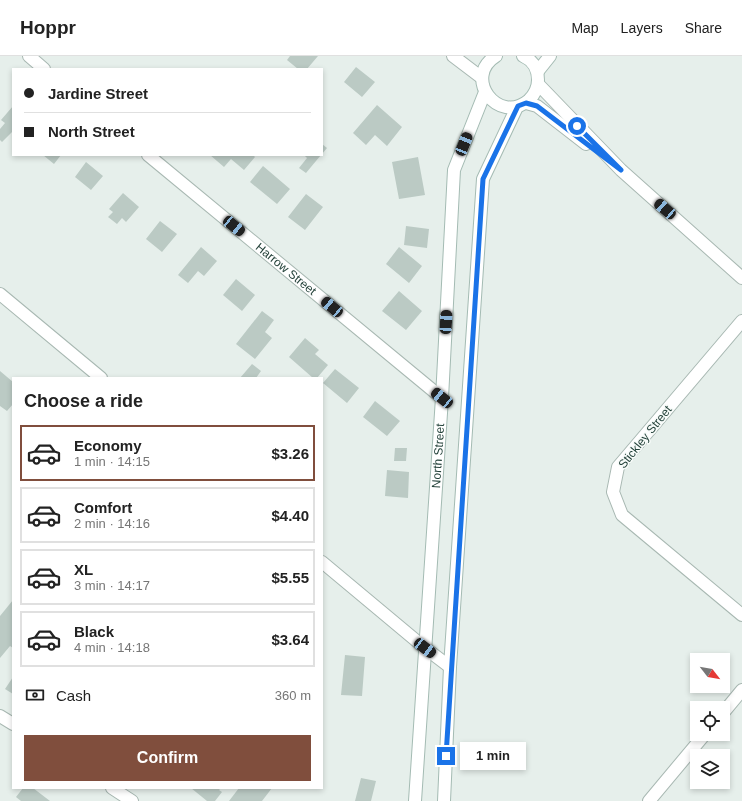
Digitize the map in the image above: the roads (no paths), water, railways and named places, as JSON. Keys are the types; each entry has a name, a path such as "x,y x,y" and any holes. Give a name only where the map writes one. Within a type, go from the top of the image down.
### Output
{"street":[{"path":"29,56 43,68"},
{"path":"453,56 482,78"},
{"path":"496,56 487,64 482,78 485,92 491,100 499,105 508,107 522,105 537,106 621,170"},
{"path":"444,801 450,667 483,179 522,105 531,98 538,84 538,71 530,60 523,56"},
{"path":"538,71 550,56"},
{"path":"538,84 621,170 742,278"},
{"name":"North Street","path":"415,801 442,398 454,170 485,92"},
{"name":"Harrow Street","path":"149,156 442,398"},
{"path":"0,294 100,377"},
{"name":"Stickley Street","path":"742,321 618,467 613,492 622,515 742,615"},
{"path":"323,563 450,667"},
{"path":"730,705 742,690"},
{"path":"0,716 12,723"},
{"path":"649,801 699,741"},
{"path":"114,789 132,801"}]}
